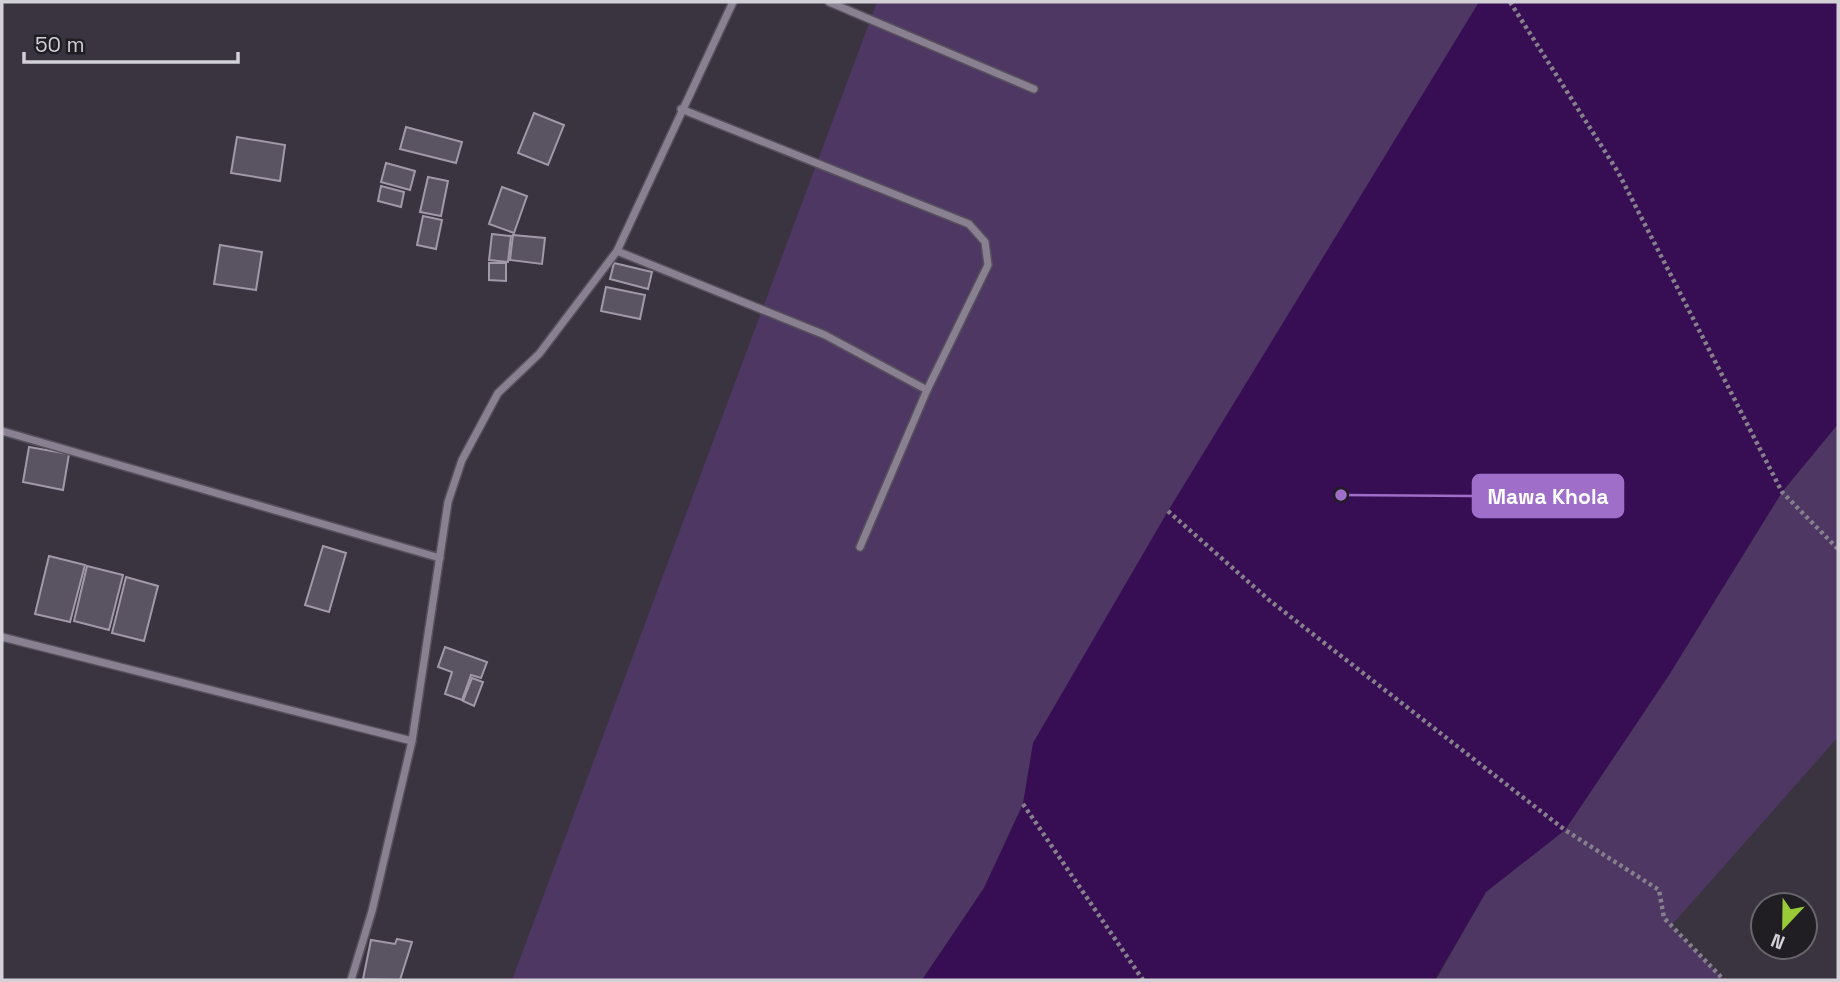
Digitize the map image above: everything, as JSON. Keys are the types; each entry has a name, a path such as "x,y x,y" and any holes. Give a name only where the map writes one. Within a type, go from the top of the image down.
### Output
{"street":[{"path":"351,980 372,911 412,741 440,558 452,491 462,460 488,408 508,381 539,354 617,251 733,2"},
{"path":"829,2 1034,89"},
{"path":"681,109 969,224 985,242 989,265 927,390 860,547"},
{"path":"617,251 825,335 927,390"},
{"path":"2,431 440,558"},
{"path":"2,637 412,741"}],"path":[{"path":"1510,2 1618,172 1782,492 1838,549"},
{"path":"1168,512 1269,600 1565,830 1659,890 1664,918 1724,980"},
{"path":"1023,804 1143,980"}],"shaded area":[{"path":"877,2 1479,2 1034,743 1023,804 984,888 922,980 512,980"},
{"path":"1479,2 1838,2 1838,424 1782,492 1669,675 1565,830 1486,892 1435,980 922,980 984,888 1023,804 1033,743 1168,511"},
{"path":"1838,424 1838,737 1671,926 1724,980 1436,980 1486,892 1565,830 1669,675 1782,492"}],"building":[{"path":"534,113 564,125 548,165 518,153"},
{"path":"406,127 462,142 456,163 400,149"},
{"path":"237,137 285,145 280,181 231,173"},
{"path":"386,163 415,171 410,190 381,182"},
{"path":"428,177 448,181 441,216 420,212"},
{"path":"381,186 404,192 401,207 378,201"},
{"path":"502,187 527,196 514,233 489,224"},
{"path":"423,216 442,220 436,249 417,245"},
{"path":"492,234 511,236 508,262 489,260"},
{"path":"513,235 545,238 542,264 510,260"},
{"path":"220,245 262,252 256,290 214,284"},
{"path":"489,263 506,263 506,281 489,280"},
{"path":"614,263 652,272 648,289 610,279"},
{"path":"606,287 645,295 640,319 601,311"},
{"path":"29,447 69,454 63,490 23,482"},
{"path":"323,546 346,553 329,612 305,605"},
{"path":"49,556 85,565 70,622 35,614"},
{"path":"87,566 123,575 109,630 74,621"},
{"path":"126,577 158,586 144,641 112,633"},
{"path":"445,647 487,662 481,678 471,675 462,700 445,694 452,672 438,667"},
{"path":"472,678 483,682 474,706 463,701"},
{"path":"397,939 412,942 400,980 363,979 371,940 395,944"}],"place":[{"name":"Mawa Khola","path":"1341,495"}]}
